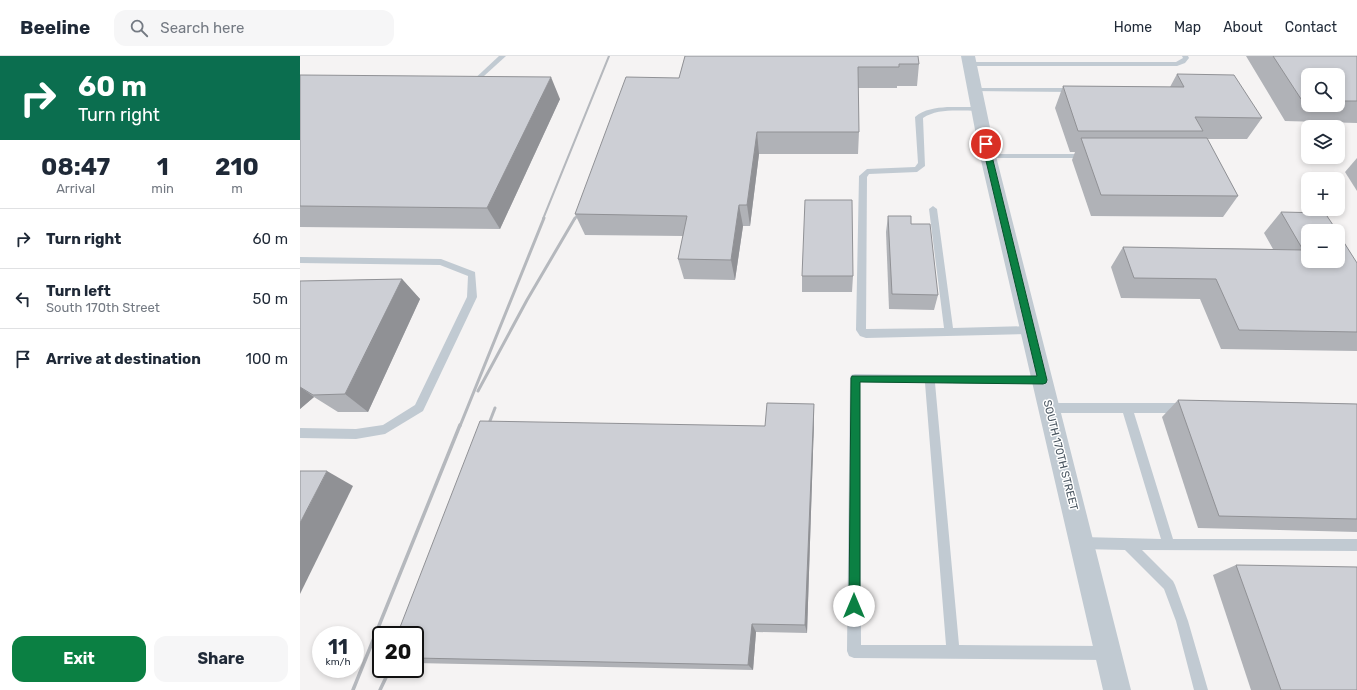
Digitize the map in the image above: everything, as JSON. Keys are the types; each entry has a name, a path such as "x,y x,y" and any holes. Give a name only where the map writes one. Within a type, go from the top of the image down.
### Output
{"street":[{"name":"SOUTH 170TH STREET","path":"968,60 988,156 1117,690"}],"lane":[{"path":"466,89 503,56"},
{"path":"968,60 1177,64 1183,62 1186,58 1185,56"},
{"path":"1031,330 863,333 861,330 864,176 867,172 917,169 922,164 920,117 928,112 947,110 976,99 1085,90"},
{"path":"988,156 1098,156"},
{"path":"933,209 949,332"},
{"path":"300,260 441,262 472,274 472,297 419,408 385,429 356,434 300,433"},
{"path":"1043,380 930,380 855,378 854,651 1109,653"},
{"path":"930,380 953,652"},
{"path":"1050,408 1197,408"},
{"path":"1127,408 1170,545"},
{"path":"1082,543 1128,545 1357,545"},
{"path":"1128,545 1169,585 1182,621 1201,690"}],"building":[{"path":"685,56 918,56 919,64 899,64 899,67 858,67 859,132 757,132 747,205 739,205 731,260 678,259 687,216 575,214 626,77 679,78"},
{"path":"1273,56 1357,56 1357,101 1345,101 1345,68 1301,68 1301,99"},
{"path":"1177,74 1234,75 1262,118 1195,117 1203,131 1078,131 1063,86 1184,87"},
{"path":"300,75 551,77 487,208 300,206"},
{"path":"1081,138 1207,138 1238,196 1101,195"},
{"path":"805,200 852,200 853,276 802,276"},
{"path":"1281,212 1301,212 1301,216 1327,216 1332,224 1301,224 1301,247"},
{"path":"888,216 911,216 911,224 930,224 938,295 892,294"},
{"path":"1345,244 1357,263 1357,332 1239,330 1216,279 1134,278 1123,247 1301,250 1301,268 1345,268"},
{"path":"402,279 345,394 313,395 300,387 300,281"},
{"path":"1178,400 1357,404 1357,519 1219,516"},
{"path":"767,403 814,404 805,625 752,624 748,665 424,658 424,626 400,626 480,421 765,426"},
{"path":"300,471 327,471 300,523"},
{"path":"1236,565 1357,567 1357,690 1281,690"}],"railway":[{"path":"543,219 609,56"},
{"path":"575,219 582,206"},
{"path":"460,426 544,218"},
{"path":"478,391 527,300 575,218"},
{"path":"488,426 495,408"},
{"path":"353,690 460,425"},
{"path":"486,432 489,425"},
{"path":"380,690 386,678"}],"route":[{"path":"854,606 855,378 930,380 1043,380 986,144"}]}
